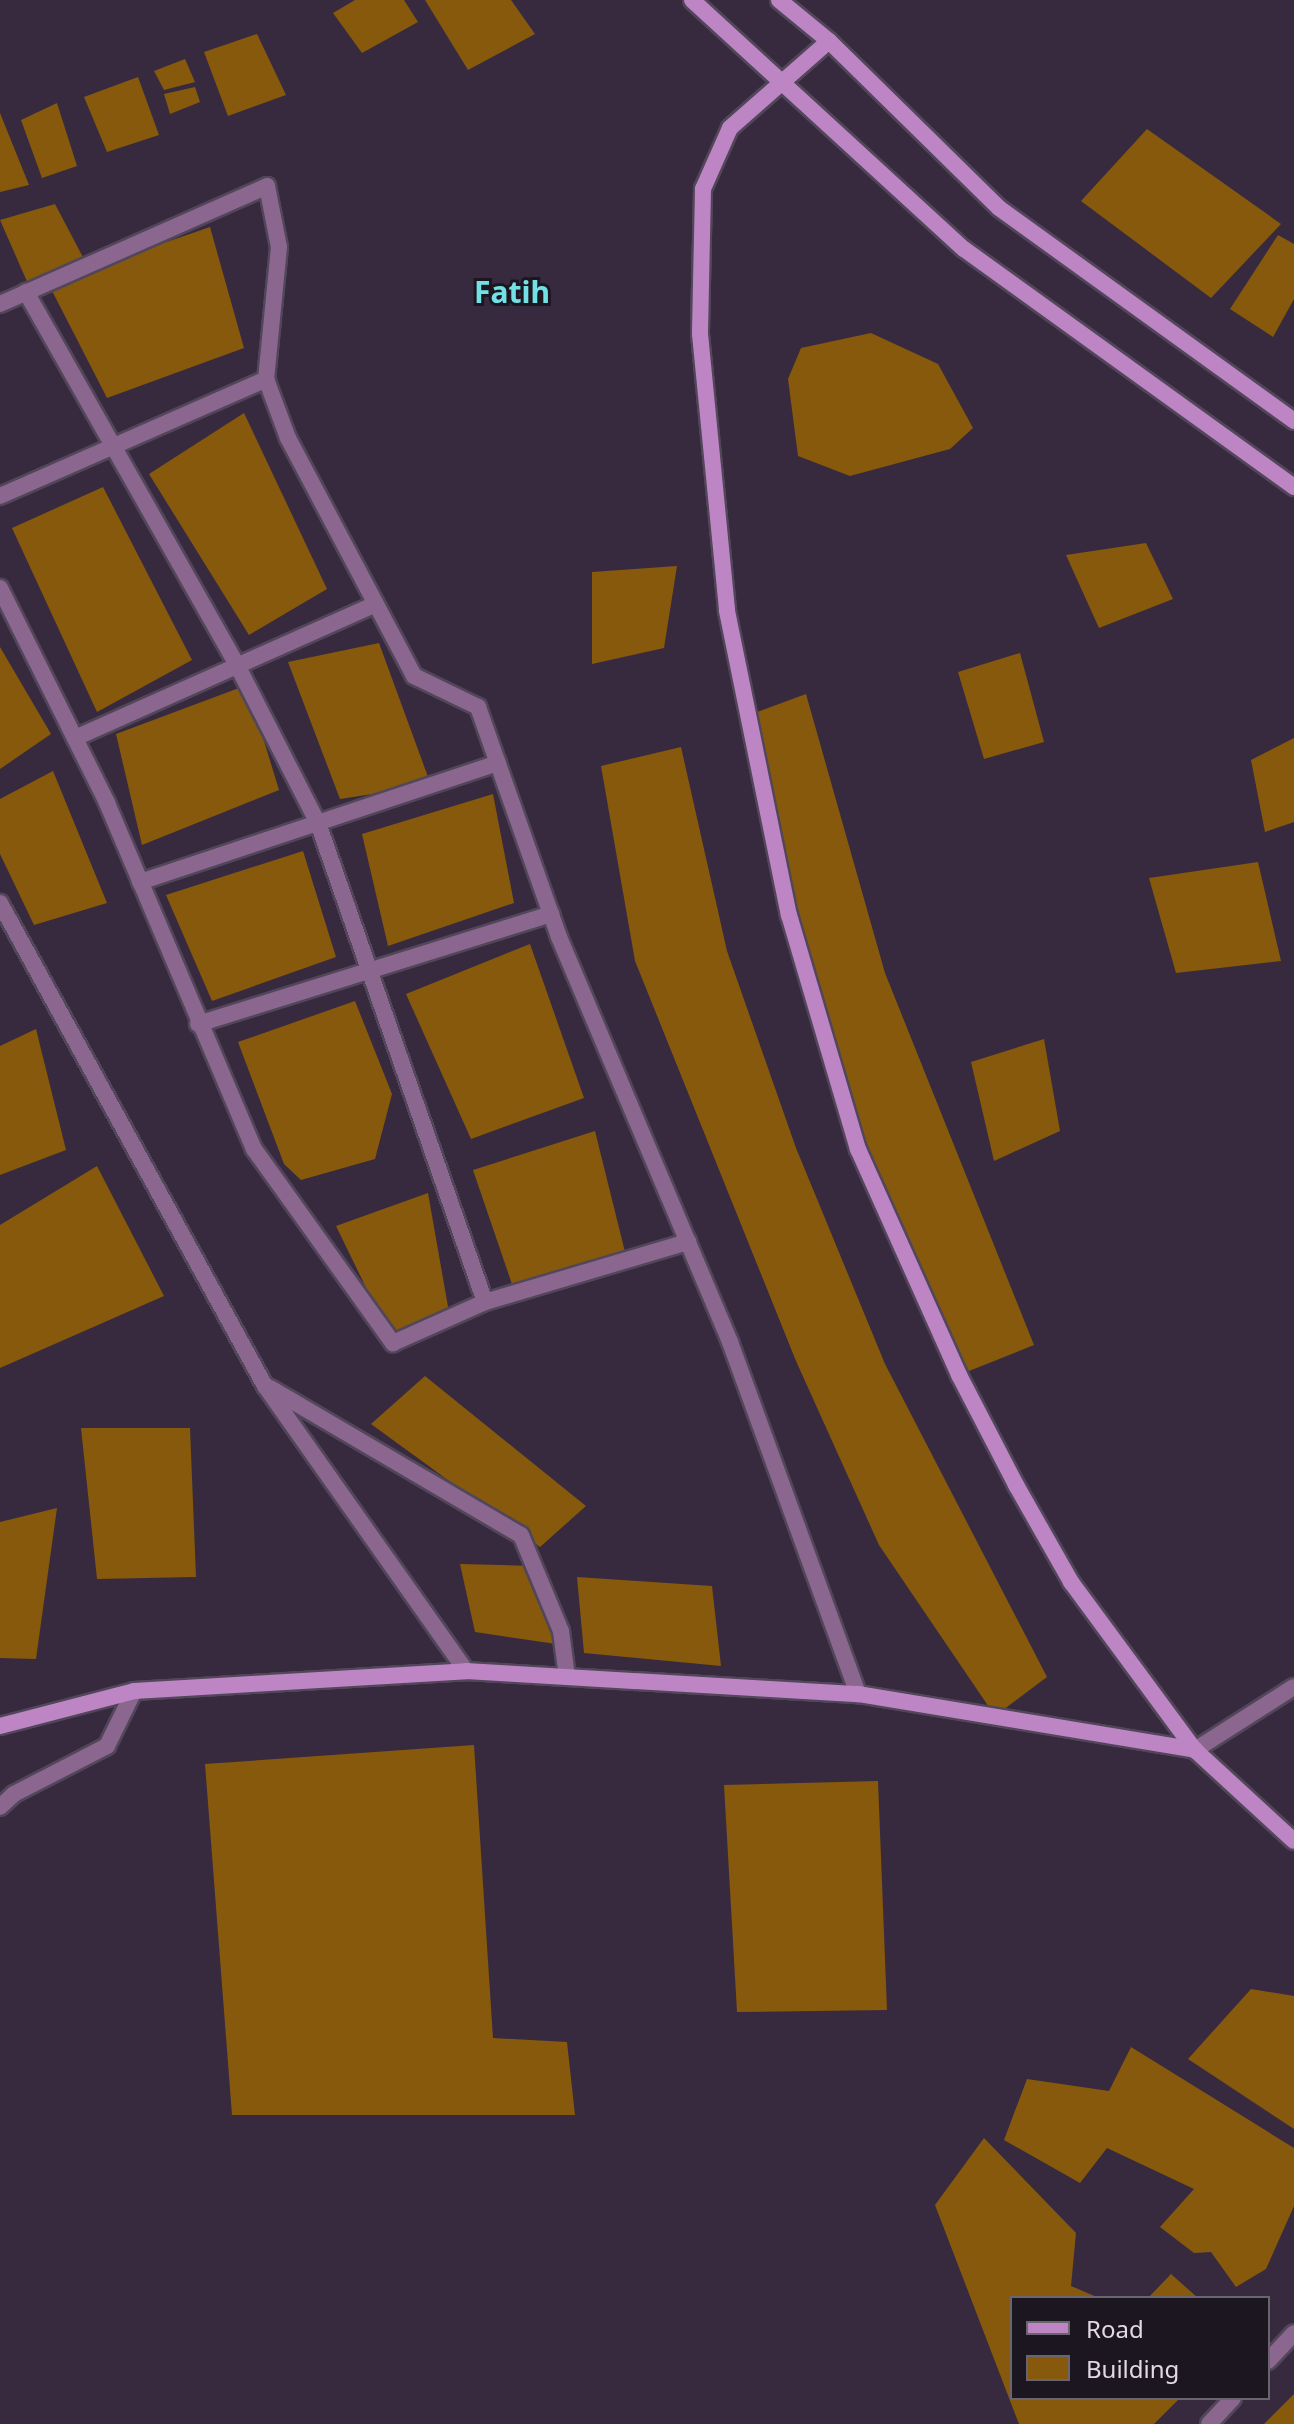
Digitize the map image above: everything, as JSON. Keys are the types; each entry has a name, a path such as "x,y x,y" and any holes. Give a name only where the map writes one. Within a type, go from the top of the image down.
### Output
{"street":[{"path":"692,0 964,249 1294,487"},
{"path":"779,0 829,41 999,208 1294,421"},
{"path":"829,41 783,85 730,128 703,189 700,334 727,611 789,915 858,1149 959,1375 1071,1582 1195,1750 1292,1844"},
{"path":"0,304 267,186 279,247 266,379 288,438 414,676 478,707 551,914 730,1342 858,1694"},
{"path":"26,292 116,445 237,665 318,823 485,1302"},
{"path":"0,496 266,379"},
{"path":"0,588 75,738 254,1149 393,1343 485,1302 688,1242"},
{"path":"75,738 376,604"},
{"path":"140,882 498,763"},
{"path":"0,903 265,1386 466,1671"},
{"path":"198,1024 551,914"},
{"path":"265,1386 521,1535 561,1631 567,1677"},
{"path":"0,1726 134,1691 466,1671 858,1694 1195,1750 1294,1687"},
{"path":"0,1807 14,1794 107,1746 134,1691"},
{"path":"1270,2359 1294,2333"},
{"path":"1209,2424 1231,2400"}],"building":[{"path":"355,0 404,0 418,22 362,53 333,13"},
{"path":"425,0 511,0 535,34 468,70"},
{"path":"257,34 286,95 228,116 204,52"},
{"path":"185,59 195,82 164,90 154,71"},
{"path":"138,77 159,135 107,152 84,97"},
{"path":"195,87 200,102 170,114 164,94"},
{"path":"57,103 77,166 42,178 21,120"},
{"path":"0,113 29,185 0,192"},
{"path":"1147,129 1281,224 1211,298 1081,201"},
{"path":"55,204 86,263 29,286 0,220"},
{"path":"210,227 244,348 107,398 48,283"},
{"path":"1278,235 1294,244 1294,299 1273,337 1230,309"},
{"path":"871,333 938,364 973,428 950,449 850,476 798,456 788,379 801,348"},
{"path":"244,413 327,589 249,635 149,474"},
{"path":"103,487 192,660 97,712 12,528"},
{"path":"1146,543 1173,599 1099,628 1066,555"},
{"path":"677,566 664,648 592,664 592,572"},
{"path":"379,643 431,785 340,799 288,662"},
{"path":"0,647 51,734 0,769"},
{"path":"1020,653 1044,742 984,759 958,672"},
{"path":"247,685 279,790 142,845 116,734"},
{"path":"806,694 885,973 1034,1345 959,1375 835,1071 749,715"},
{"path":"1294,738 1294,822 1265,832 1251,760"},
{"path":"681,747 727,951 796,1148 885,1364 1047,1677 995,1716 879,1545 796,1361 635,961 601,766"},
{"path":"53,771 107,903 34,925 0,854 0,799"},
{"path":"493,794 514,903 388,946 362,834"},
{"path":"303,851 336,957 212,1001 166,895"},
{"path":"1258,862 1281,961 1176,973 1149,878"},
{"path":"530,944 584,1098 471,1139 406,994"},
{"path":"355,1001 392,1094 375,1159 301,1180 284,1164 238,1042"},
{"path":"36,1029 66,1150 0,1175 0,1046"},
{"path":"1044,1039 1060,1131 994,1161 971,1062"},
{"path":"595,1131 627,1260 515,1293 473,1170"},
{"path":"97,1166 164,1296 0,1368 0,1225"},
{"path":"428,1193 450,1318 393,1343 336,1226"},
{"path":"425,1376 586,1506 540,1547 371,1424"},
{"path":"81,1428 190,1428 196,1577 97,1579"},
{"path":"57,1508 36,1659 0,1658 0,1522"},
{"path":"460,1564 534,1566 563,1645 475,1632"},
{"path":"577,1577 712,1586 721,1666 584,1653"},
{"path":"474,1745 493,2038 567,2042 575,2115 232,2115 205,1764"},
{"path":"878,1781 887,2010 737,2012 724,1785"},
{"path":"1251,1989 1294,1996 1294,2129 1188,2059"},
{"path":"1131,2047 1294,2148 1294,2206 1266,2269 1236,2287 1211,2252 1194,2253 1160,2227 1194,2189 1107,2148 1080,2183 1004,2140 1027,2079 1109,2091"},
{"path":"984,2138 1076,2233 1071,2286 1094,2296 1010,2296 1010,2400 1178,2400 1154,2424 1019,2424 935,2205"},
{"path":"1171,2274 1196,2296 1150,2296"},
{"path":"1294,2394 1294,2424 1264,2424"}],"district":[{"name":"Fatih","path":"512,292"}]}
